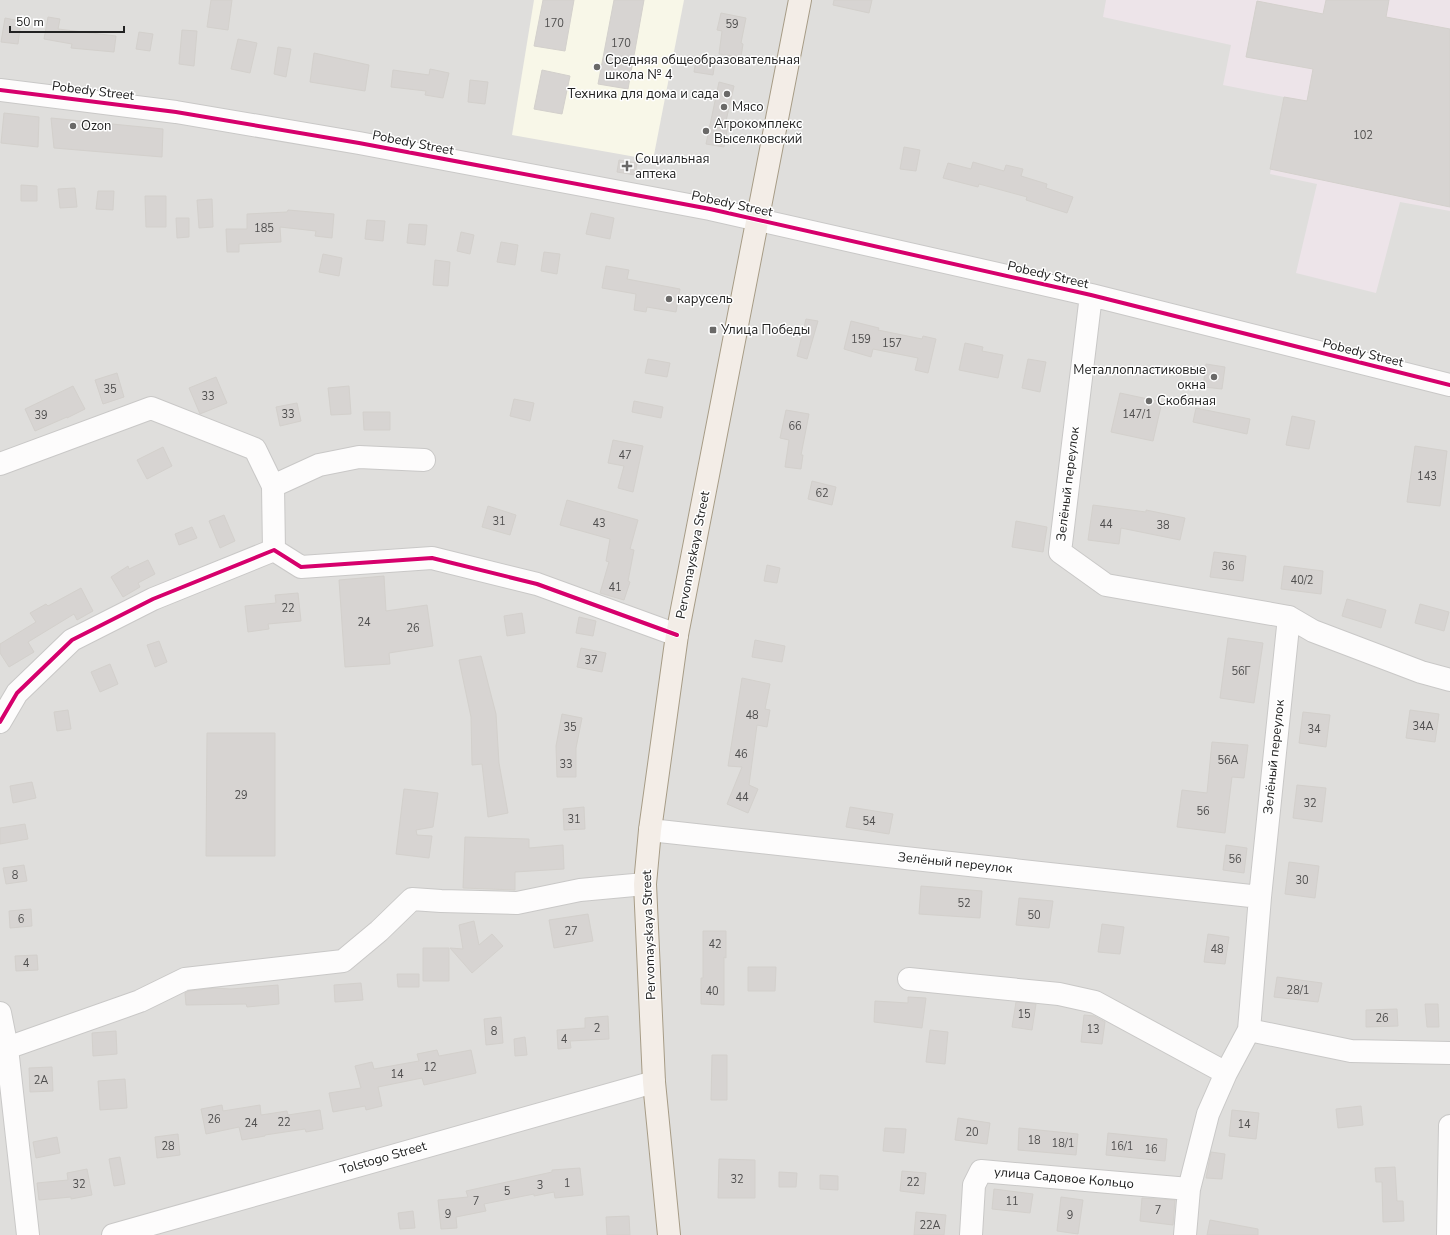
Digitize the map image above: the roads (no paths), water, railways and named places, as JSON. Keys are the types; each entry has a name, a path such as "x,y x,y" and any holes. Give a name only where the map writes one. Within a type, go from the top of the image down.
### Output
{"main road":[{"name":"Pervomayskaya Street","path":"669,1235 654,1082 645,884 650,830 677,635 800,0"}],"street":[{"name":"Pobedy Street","path":"0,90 176,112 359,143 710,209 1091,295 1450,385"},
{"name":"Зелёный переулок","path":"1091,295 1060,552 1106,585 1289,617 1312,631 1421,672 1450,680"},
{"path":"0,464 151,408 255,449 273,486 274,550"},
{"path":"273,486 319,465 359,457 424,460"},
{"path":"274,550 301,567 432,558 537,584 677,635"},
{"path":"0,722 17,694 72,640 153,599 274,550"},
{"name":"Зелёный переулок","path":"1249,1030 1260,897 1289,617"},
{"name":"Зелёный переулок","path":"650,830 1260,897"},
{"path":"7,1048 140,1002 185,979 343,961 379,931 412,899 517,903 580,890 645,884"},
{"path":"909,979 1059,994 1095,1002 1226,1073"},
{"path":"0,1013 7,1048 28,1235"},
{"path":"1185,1235 1189,1189 1208,1114 1226,1073 1249,1030 1351,1051 1450,1053"},
{"name":"Tolstogo Street","path":"113,1235 654,1082"},
{"path":"1448,1235 1450,1126"},
{"name":"улица Садовое Кольцо","path":"971,1235 974,1185 981,1171 1189,1189"}],"place":[{"name":"Средняя общеобразовательная школа № 4","path":"597,67"},
{"name":"Техника для дома и сада","path":"727,94"},
{"name":"Мясо","path":"724,107"},
{"name":"Ozon","path":"73,126"},
{"name":"Агрокомплекс Выселковский","path":"706,131"},
{"name":"Социальная аптека","path":"627,166"},
{"name":"карусель","path":"669,299"},
{"name":"Улица Победы","path":"713,330"},
{"name":"Металлопластиковые окна","path":"1214,377"},
{"name":"Скобяная","path":"1149,401"}]}
